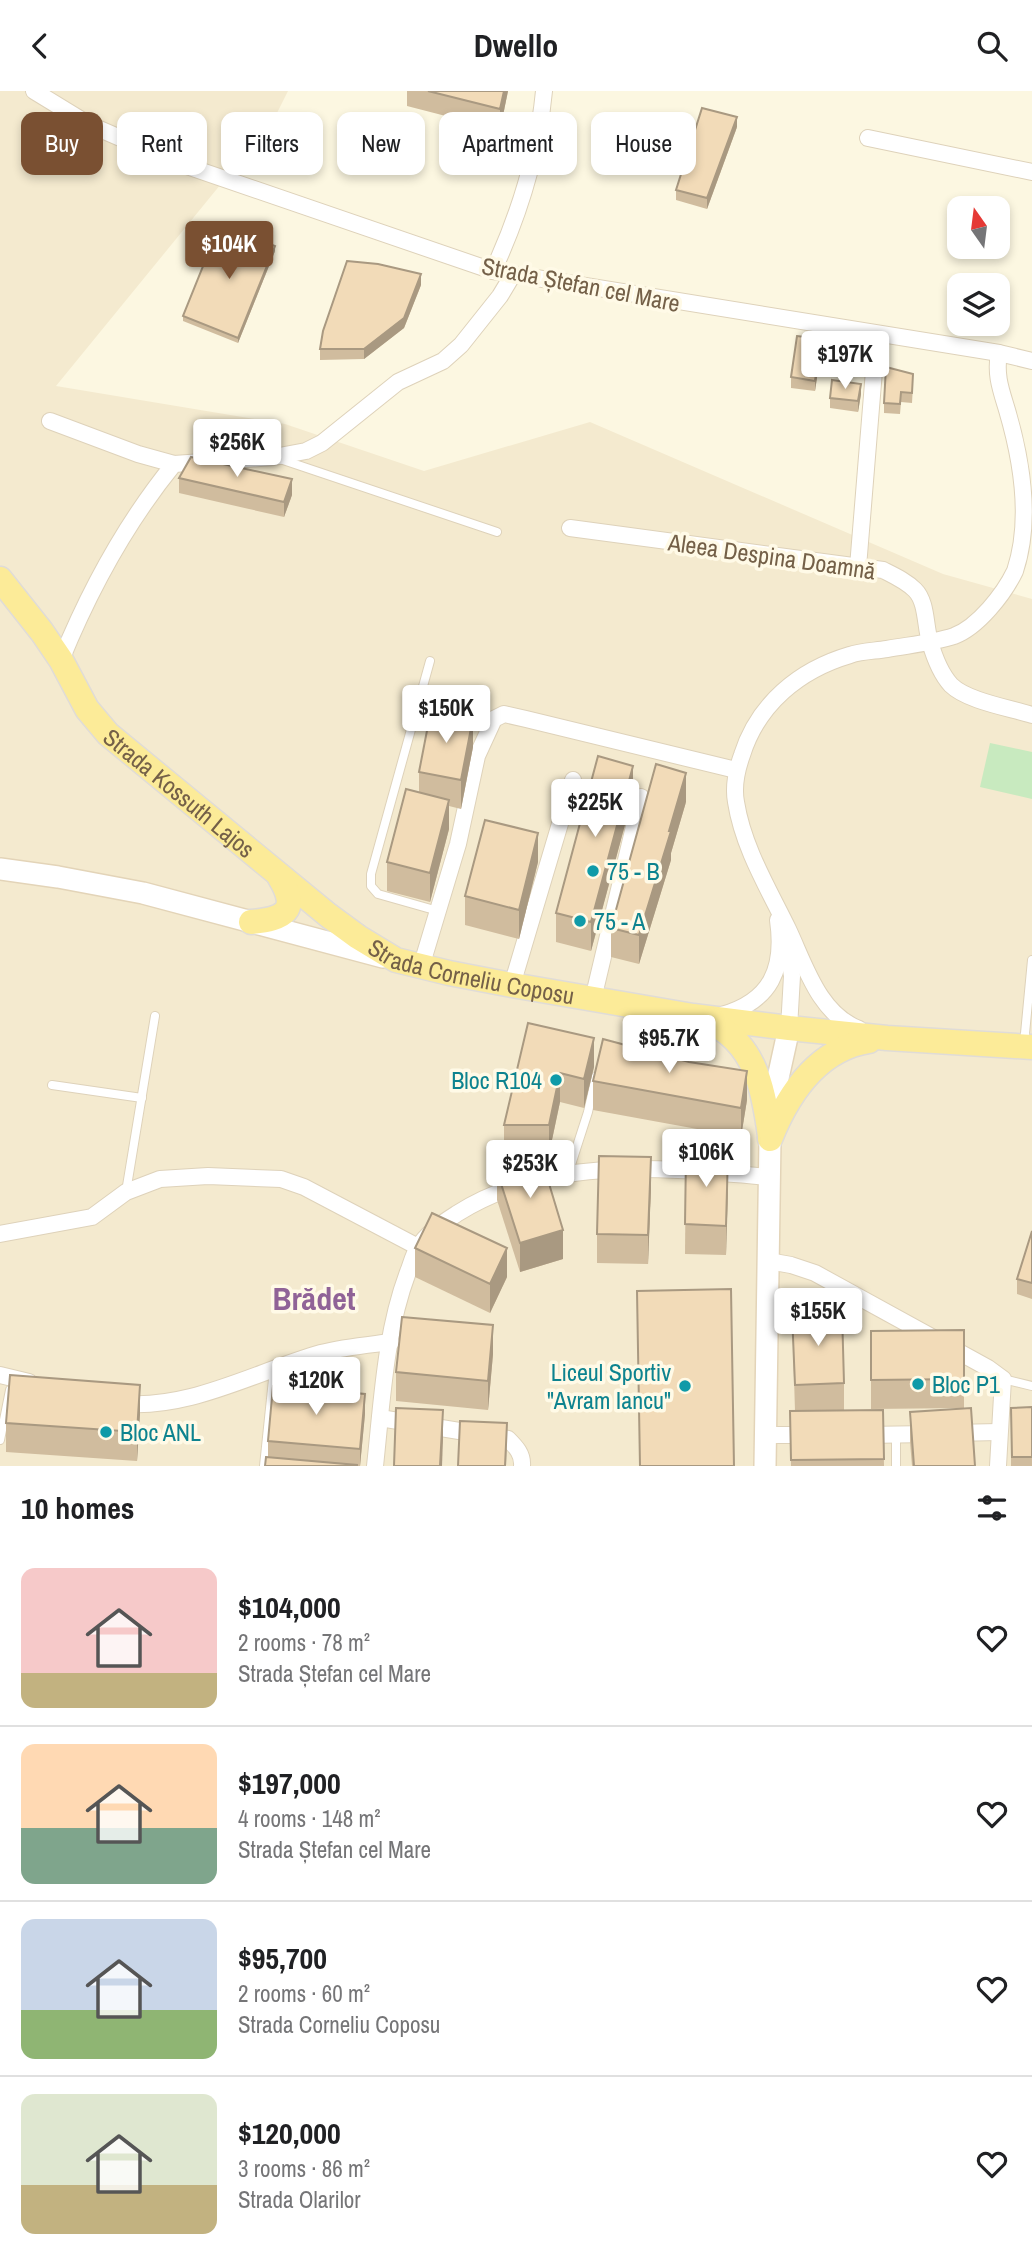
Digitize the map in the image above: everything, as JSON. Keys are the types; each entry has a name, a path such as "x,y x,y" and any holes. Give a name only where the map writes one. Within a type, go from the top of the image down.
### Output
{"main road":[{"name":"Strada Kossuth Lajos","path":"3,583 26,610 61,660 87,709 108,734 280,877 358,937 396,960"},
{"path":"251,922 270,921 284,914 290,902 289,893 280,877"},
{"name":"Strada Corneliu Coposu","path":"396,960 512,985 693,1016 887,1038 1028,1047"},
{"path":"693,1016 717,1025 736,1039 747,1054 757,1073 765,1100 770,1139"},
{"path":"770,1139 780,1113 793,1091 823,1061 842,1048 887,1038"}],"street":[{"name":"Strada Ștefan cel Mare","path":"34,91 88,124 178,163 512,276 999,353 1032,361"},
{"path":"494,271 511,232 529,177 544,91"},
{"path":"869,138 1032,172"},
{"path":"50,421 138,454 174,464 274,457 306,450 323,443 398,382 443,361 482,321 512,276"},
{"path":"858,567 877,334"},
{"path":"887,1038 846,1024 834,1015 821,998 745,838 736,800 737,770 748,736 764,711 785,688 810,671 851,654 930,642 957,635 997,601 1015,571 1024,539 1027,511 1024,481 997,378 999,353"},
{"path":"61,660 81,610 119,539 174,464"},
{"name":"Aleea Despina Doamnă","path":"570,528 883,571 900,578 917,592 925,614 930,642 942,673 953,687 966,695 1032,715"},
{"path":"421,967 458,844 477,756 494,719 500,716 526,719 737,770"},
{"path":"512,985 573,780"},
{"path":"593,999 641,797"},
{"name":"Strada Corneliu Coposu","path":"0,869 143,893 396,960"},
{"path":"693,1016 722,1015 740,1010 764,992 773,979 780,960 781,940 777,908"},
{"path":"765,1466 770,1139 789,1028 792,976 777,908"},
{"path":"375,1466 400,1294 418,1247 441,1224 482,1198 540,1178 664,1168 769,1177"},
{"path":"0,1234 92,1217 126,1192 160,1179 208,1176 281,1179 304,1187 418,1247"},
{"path":"768,1261 815,1273 988,1368 1003,1379 998,1466"},
{"path":"104,1402 138,1406 180,1399 322,1353 391,1342"},
{"path":"6,1376 47,1387"},
{"path":"380,1418 508,1439 518,1448 522,1466"},
{"path":"765,1435 999,1432"}],"lane":[{"path":"274,457 497,531"},
{"path":"430,661 371,874 370,886 378,894 438,911"},
{"path":"1028,1047 1032,960"},
{"path":"126,1192 155,1016"},
{"path":"569,1174 588,1112 599,1061"},
{"path":"52,1085 142,1098"},
{"path":"264,1466 274,1370"},
{"path":"0,1440 6,1376"},
{"path":"1003,1379 1032,1386"},
{"path":"895,1434 896,1466"}],"shaded area":[{"path":"0,91 288,91 278,112 221,112 221,175 228,175 56,386 285,424 424,471 590,422 943,574 1032,599 1032,1466 0,1466"}],"green space":[{"path":"990,743 1032,752 1032,799 980,787"}],"building":[{"path":"428,91 504,91 500,109"},
{"path":"702,108 737,117 707,198 676,190 681,175 696,175 696,127"},
{"path":"220,224 275,246 238,338 183,316"},
{"path":"347,261 378,264 421,274 404,318 364,349 320,349 323,331"},
{"path":"797,336 821,339 815,381 791,377"},
{"path":"886,367 913,374 912,393 901,392 900,404 884,403"},
{"path":"832,380 861,384 858,401 830,398"},
{"path":"191,457 292,479 284,502 179,478"},
{"path":"431,710 473,718 461,780 419,772"},
{"path":"598,756 633,766 591,922 556,913"},
{"path":"656,764 686,773 639,935 611,928"},
{"path":"406,789 449,800 430,873 387,862"},
{"path":"485,820 538,833 519,910 465,896"},
{"path":"528,1023 594,1038 584,1079 560,1073 549,1125 504,1125"},
{"path":"603,1039 689,1062 747,1071 741,1108 593,1081"},
{"path":"728,1153 726,1226 685,1224 686,1155"},
{"path":"599,1156 651,1157 648,1235 597,1234"},
{"path":"541,1157 563,1230 520,1243 497,1171"},
{"path":"432,1213 507,1248 490,1284 415,1248"},
{"path":"1032,1231 1032,1283 1017,1279"},
{"name":"Liceul Sportiv \"Avram Iancu\"","path":"731,1289 734,1466 640,1466 637,1291"},
{"path":"842,1311 844,1383 795,1385 792,1313"},
{"path":"402,1317 493,1325 488,1381 396,1372"},
{"path":"964,1330 964,1379 871,1380 871,1331"},
{"path":"10,1375 140,1385 137,1432 6,1423"},
{"path":"273,1386 365,1394 360,1449 268,1441"},
{"path":"1032,1407 1032,1457 1012,1457 1011,1408"},
{"path":"396,1408 443,1410 440,1466 394,1466"},
{"path":"971,1408 975,1466 914,1466 910,1412"},
{"path":"883,1410 884,1459 791,1460 790,1411"},
{"path":"460,1421 507,1423 505,1466 458,1466"},
{"path":"266,1457 357,1465 357,1466 265,1466"}],"place":[{"name":"75 - B","path":"593,871"},
{"name":"75 - A","path":"580,921"},
{"name":"Bloc R104","path":"556,1080"},
{"name":"Bloc P1","path":"918,1384"},
{"name":"Liceul Sportiv \"Avram Iancu\"","path":"685,1386"},
{"name":"Bloc ANL","path":"106,1432"}],"district":[{"name":"Brădet","path":"314,1298"}]}
